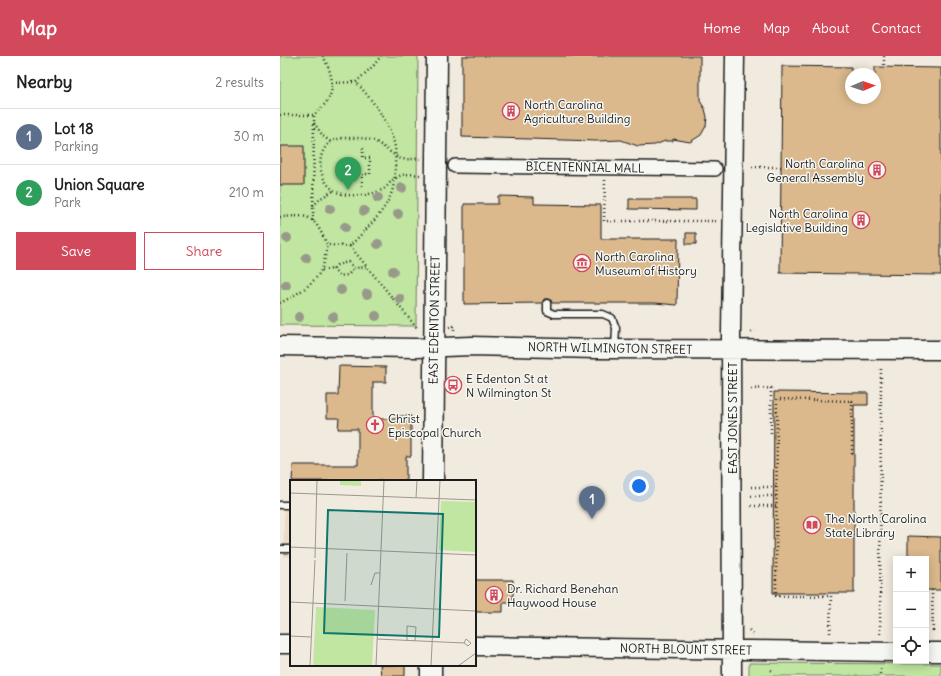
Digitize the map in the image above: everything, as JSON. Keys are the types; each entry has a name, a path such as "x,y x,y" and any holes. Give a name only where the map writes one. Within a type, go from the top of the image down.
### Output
{"main road":[{"name":"EAST EDENTON STREET","path":"433,480 434,347 426,159 437,56"},
{"name":"EAST JONES STREET","path":"732,676 731,350 735,56"},
{"name":"NORTH WILMINGTON STREET","path":"280,346 731,350 941,350"},
{"name":"NORTH BLOUNT STREET","path":"476,646 893,652"},
{"path":"929,652 941,652"}],"street":[{"name":"BICENTENNIAL MALL","path":"455,166 715,169"}],"lane":[{"path":"547,303 547,311 554,314 603,314 612,318 616,328 615,349"}],"path":[{"path":"313,221 314,115 327,101 332,83 330,70 323,56"},
{"path":"332,83 356,82 381,56"},
{"path":"884,56 884,65"},
{"path":"327,245 350,246 380,215 390,197 395,178 395,155 391,135 382,115 356,82"},
{"path":"280,115 314,115"},
{"path":"314,122 323,136 332,143"},
{"path":"417,174 406,174 395,178 384,189 374,192 343,194 333,191 323,179 319,165 322,154 335,140 349,138 373,140 400,158 426,159"},
{"path":"362,186 362,174 370,174 370,158 363,158 363,146"},
{"path":"314,165 319,165"},
{"path":"752,167 781,167"},
{"path":"605,168 604,221 718,221"},
{"path":"313,206 321,198 333,191"},
{"path":"280,217 306,217 313,221 322,233 327,245 322,270 314,281 293,297 280,303"},
{"path":"350,246 417,328"},
{"path":"322,270 333,269 337,265 348,262 354,268"},
{"path":"333,269 339,276 348,274 354,268 367,267"},
{"path":"454,326 454,331"},
{"path":"880,634 881,367"},
{"path":"751,389 771,388 771,433 774,433"},
{"path":"830,633 831,596 776,596 777,399 852,401 852,457"},
{"path":"751,487 776,487"},
{"path":"751,496 777,496"},
{"path":"751,506 776,506"},
{"path":"932,590 933,634"},
{"path":"880,669 880,676"}],"shaded area":[{"path":"284,502 290,502 290,557 284,557"}],"green space":[{"path":"280,56 418,56 416,326 280,325"},
{"path":"749,663 941,664 941,676 749,676"}],"building":[{"path":"462,56 700,56 700,101 705,109 707,117 706,126 701,135 690,142 673,139 673,141 665,141 655,145 638,146 621,140 597,141 462,137"},
{"name":"North Carolina Legislative Building","path":"782,66 851,67 845,68 845,104 881,104 881,68 875,67 941,68 941,275 780,273"},
{"path":"280,146 304,146 304,185 280,185"},
{"path":"498,196 534,197 534,204 601,205 601,239 678,239 677,305 655,303 552,303 551,300 547,299 544,299 542,303 464,304 464,204 498,204"},
{"path":"629,199 696,199 696,210 629,209"},
{"path":"686,233 696,233 696,244 686,244"},
{"name":"Christ Episcopal Church","path":"339,366 386,367 386,382 373,382 373,419 396,419 396,416 411,416 411,456 406,456 406,480 292,480 293,465 358,465 358,429 338,429 339,418 327,418 327,395 338,395"},
{"path":"774,392 868,393 868,405 854,405 854,593 773,593"},
{"path":"908,536 941,537 941,590 929,590 929,556 908,556"},
{"name":"Dr. Richard Benehan Haywood House","path":"476,580 513,580 513,602 503,602 503,612 476,612"},
{"path":"380,666 405,666 405,676 381,676"}],"place":[{"name":"North Carolina Agriculture Building","path":"511,111"},
{"name":"North Carolina General Assembly","path":"877,170"},
{"name":"Union Square","path":"348,190"},
{"name":"North Carolina Legislative Building","path":"861,220"},
{"name":"North Carolina Museum of History","path":"582,263"},
{"name":"E Edenton St at N Wilmington St","path":"453,385"},
{"name":"Christ Episcopal Church","path":"375,425"},
{"name":"Lot 18","path":"592,519"},
{"name":"The North Carolina State Library","path":"812,525"},
{"name":"Dr. Richard Benehan Haywood House","path":"494,595"}]}
